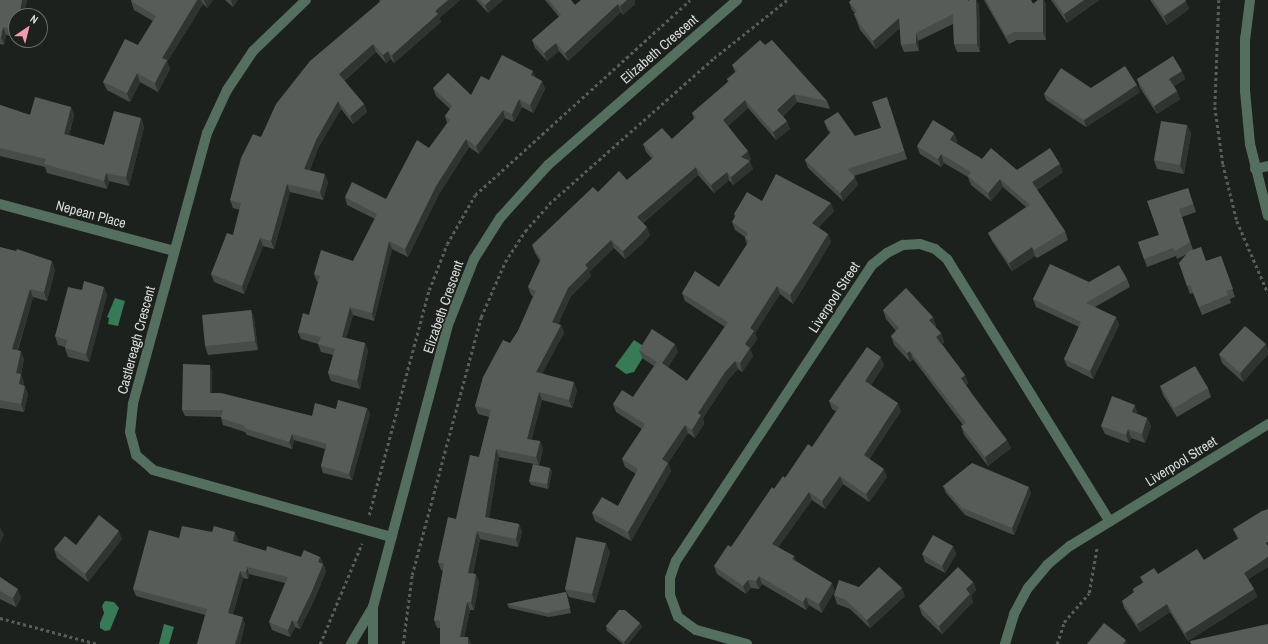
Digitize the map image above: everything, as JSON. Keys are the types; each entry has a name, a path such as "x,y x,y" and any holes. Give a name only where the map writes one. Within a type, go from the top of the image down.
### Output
{"street":[{"name":"Castlereagh Crescent","path":"306,0 253,51 227,90 207,133 130,418 130,432 136,455 153,470 176,478 392,536"},
{"name":"Elizabeth Crescent","path":"351,644 373,606 448,325 474,259 500,218 548,165 737,0"},
{"path":"1250,0 1245,38 1244,91 1254,169 1268,216"},
{"path":"1254,169 1268,166"},
{"name":"Nepean Place","path":"0,204 174,251"},
{"name":"Liverpool Street","path":"747,644 696,630 678,617 670,595 670,578 676,561 872,265 886,253 903,245 920,244 935,249 946,259 1110,522"},
{"name":"Liverpool Street","path":"1005,644 1014,614 1028,588 1047,564 1093,532 1268,424"},
{"name":"Elizabeth Crescent","path":"373,606 373,644"}],"path":[{"path":"403,644 412,575 448,439 481,318 505,262 525,231 549,204 714,58 787,0"},
{"path":"1220,0 1215,107 1223,164 1237,220 1268,293"},
{"path":"320,644 361,549 365,529"},
{"path":"1057,644 1064,622 1089,593 1097,544 1093,532"},
{"path":"0,618 98,644"}],"shaded area":[{"path":"115,298 125,301 118,326 108,324 109,318 107,317"},
{"path":"634,340 648,349 634,372 626,374 615,366"},
{"path":"105,601 114,602 119,608 110,630 105,631 100,628 100,623 104,613 102,606"},
{"path":"164,624 174,627 169,644 159,644"}],"building":[{"path":"0,0 22,0 20,8 8,8 8,28 3,27 0,37"},
{"path":"197,0 162,58 167,60 155,83 137,73 127,93 103,82 125,39 138,45 156,16 131,1"},
{"path":"382,0 448,0 435,11 438,14 392,55 388,51 383,55 373,44 339,74 364,104 350,116 338,101 316,140 304,169 325,174 320,192 287,184 271,241 260,238 242,286 211,274 227,233 233,235 241,203 230,200 241,158 253,134 261,137 276,104 310,61"},
{"path":"480,0 491,0 485,5"},
{"path":"549,0 571,0 575,5 581,0 627,0 620,6 618,4 565,53 556,43 544,53 532,40 561,15"},
{"path":"851,0 976,0 977,44 954,44 953,14 916,33 916,43 901,45 899,18 873,41 858,22 859,21 854,14 857,11 849,2"},
{"path":"986,0 1031,0 1033,4 1038,0 1043,0 1043,32 1014,32 1006,36"},
{"path":"1054,0 1084,0 1064,14"},
{"path":"1153,0 1185,0 1186,1 1164,16"},
{"path":"760,40 765,45 772,40 827,101 794,94 777,110 787,121 773,132 745,100 723,120 748,151 741,157 750,161 731,177 727,172 711,185 696,167 637,217 647,227 640,235 623,251 611,240 585,265 588,268 568,288 552,322 561,325 536,372 574,382 569,400 539,392 527,439 540,441 536,457 496,449 485,517 519,524 516,539 477,531 468,573 476,574 471,602 467,602 460,637 468,637 468,644 440,644 440,621 434,620 444,564 438,562 448,517 456,519 470,455 479,457 491,410 475,406 483,377 503,340 510,343 518,331 536,291 528,287 541,259 532,245 593,187 598,192 619,171 627,180 654,157 643,144 662,128 672,139 696,117 692,113 729,81 727,79 737,71 732,65"},
{"path":"502,55 533,71 531,75 542,81 530,105 519,99 512,114 503,110 476,146 466,139 436,186 405,249 389,241 372,313 350,307 342,337 365,343 357,381 328,373 335,349 318,344 321,337 298,332 303,313 309,315 320,276 314,274 321,250 353,261 377,214 345,197 352,182 386,199 417,140 429,148 450,120 445,116 452,106 433,88 448,73 471,95 481,76 489,80"},
{"path":"1173,56 1182,71 1169,79 1177,91 1154,106 1137,79"},
{"path":"1125,66 1137,85 1084,120 1044,94 1061,68 1091,88"},
{"path":"35,97 71,107 64,134 104,145 114,111 141,118 126,177 106,173 104,181 44,164 46,159 0,148 0,105 30,115"},
{"path":"887,97 904,151 847,169 855,177 840,193 805,160 831,132 824,121 838,112 855,136 881,128 872,102"},
{"path":"933,120 954,133 950,140 982,159 991,148 1017,170 1050,148 1060,164 1032,182 1065,231 1034,250 1032,247 1009,263 988,233 1030,205 1000,179 988,193 968,176 971,172 941,154 938,159 917,146"},
{"path":"1161,121 1187,125 1180,165 1154,160"},
{"path":"776,174 831,203 812,223 828,234 790,295 777,286 750,328 754,331 745,344 750,348 740,363 735,361 725,372 698,413 701,415 692,430 685,425 662,459 668,463 628,532 592,513 602,497 618,506 638,469 622,459 645,424 613,404 622,390 633,397 657,362 639,350 652,329 675,344 662,363 687,381 728,322 682,293 695,271 719,287 749,241 745,238 748,233 732,222 736,215 734,214 747,192 762,201"},
{"path":"1188,188 1193,204 1179,209 1190,242 1175,251 1173,248 1144,259 1138,242 1159,235 1147,201"},
{"path":"0,247 16,251 17,249 52,261 44,292 30,289 12,349 21,351 16,373 21,374 19,384 25,386 21,404 0,400"},
{"path":"1201,247 1206,261 1221,256 1233,289 1226,291 1228,295 1199,307 1190,285 1187,286 1179,263 1189,251"},
{"path":"1050,264 1089,282 1119,265 1127,279 1086,303 1116,317 1090,371 1064,359 1081,322 1033,299"},
{"path":"84,281 104,287 86,354 65,348 67,340 55,336 68,287 82,290"},
{"path":"906,288 933,317 929,320 941,333 936,337 965,375 961,378 972,394 1007,440 985,457 961,426 966,423 910,351 907,353 891,336 899,328 883,310"},
{"path":"251,310 255,341 205,346 202,315"},
{"path":"1245,326 1266,344 1240,373 1219,354"},
{"path":"867,347 881,357 865,381 898,403 864,455 884,469 866,494 840,476 822,501 809,492 772,544 794,556 792,559 832,583 819,604 806,597 803,602 759,576 756,581 748,580 743,586 714,566 728,545 731,547 772,487 774,489 783,476 785,478 808,444 812,447 839,407 829,401"},
{"path":"183,364 210,365 210,393 221,393 312,416 315,403 336,409 338,400 367,408 349,474 321,466 327,444 292,434 289,442 244,428 245,426 221,418 223,410 182,410"},
{"path":"1195,366 1208,388 1174,408 1160,386"},
{"path":"1112,396 1135,405 1132,412 1147,418 1142,434 1128,429 1126,435 1101,426"},
{"path":"972,463 1029,487 1012,528 962,508 943,486"},
{"path":"533,464 550,468 547,484 529,481"},
{"path":"1268,509 1268,542 1266,543 1268,546 1268,557 1244,573 1254,589 1185,633 1167,604 1137,624 1122,601 1134,592 1133,589 1144,582 1140,577 1154,568 1158,574 1197,549 1204,560 1239,538 1233,529 1262,511"},
{"path":"99,515 119,531 85,574 54,549 65,536 76,545"},
{"path":"182,526 212,532 214,526 235,532 233,541 266,551 267,546 301,557 304,550 320,557 318,562 323,564 297,622 292,620 288,630 269,622 288,577 247,567 246,572 240,571 228,613 243,617 235,644 197,644 207,609 133,589 149,530 179,538"},
{"path":"933,535 953,546 942,566 922,554"},
{"path":"576,537 606,543 592,594 565,589"},
{"path":"879,567 902,588 867,620 846,600 834,595 839,580 859,587"},
{"path":"958,567 973,582 966,589 970,594 939,626 919,606"},
{"path":"0,577 18,589 13,598 0,591"},
{"path":"566,592 570,608 547,613 507,604"},
{"path":"619,610 625,610 640,623 624,642 606,626"},
{"path":"1104,623 1126,640 1123,644 1087,644"},
{"path":"1268,624 1268,644 1191,644 1190,641"}]}
